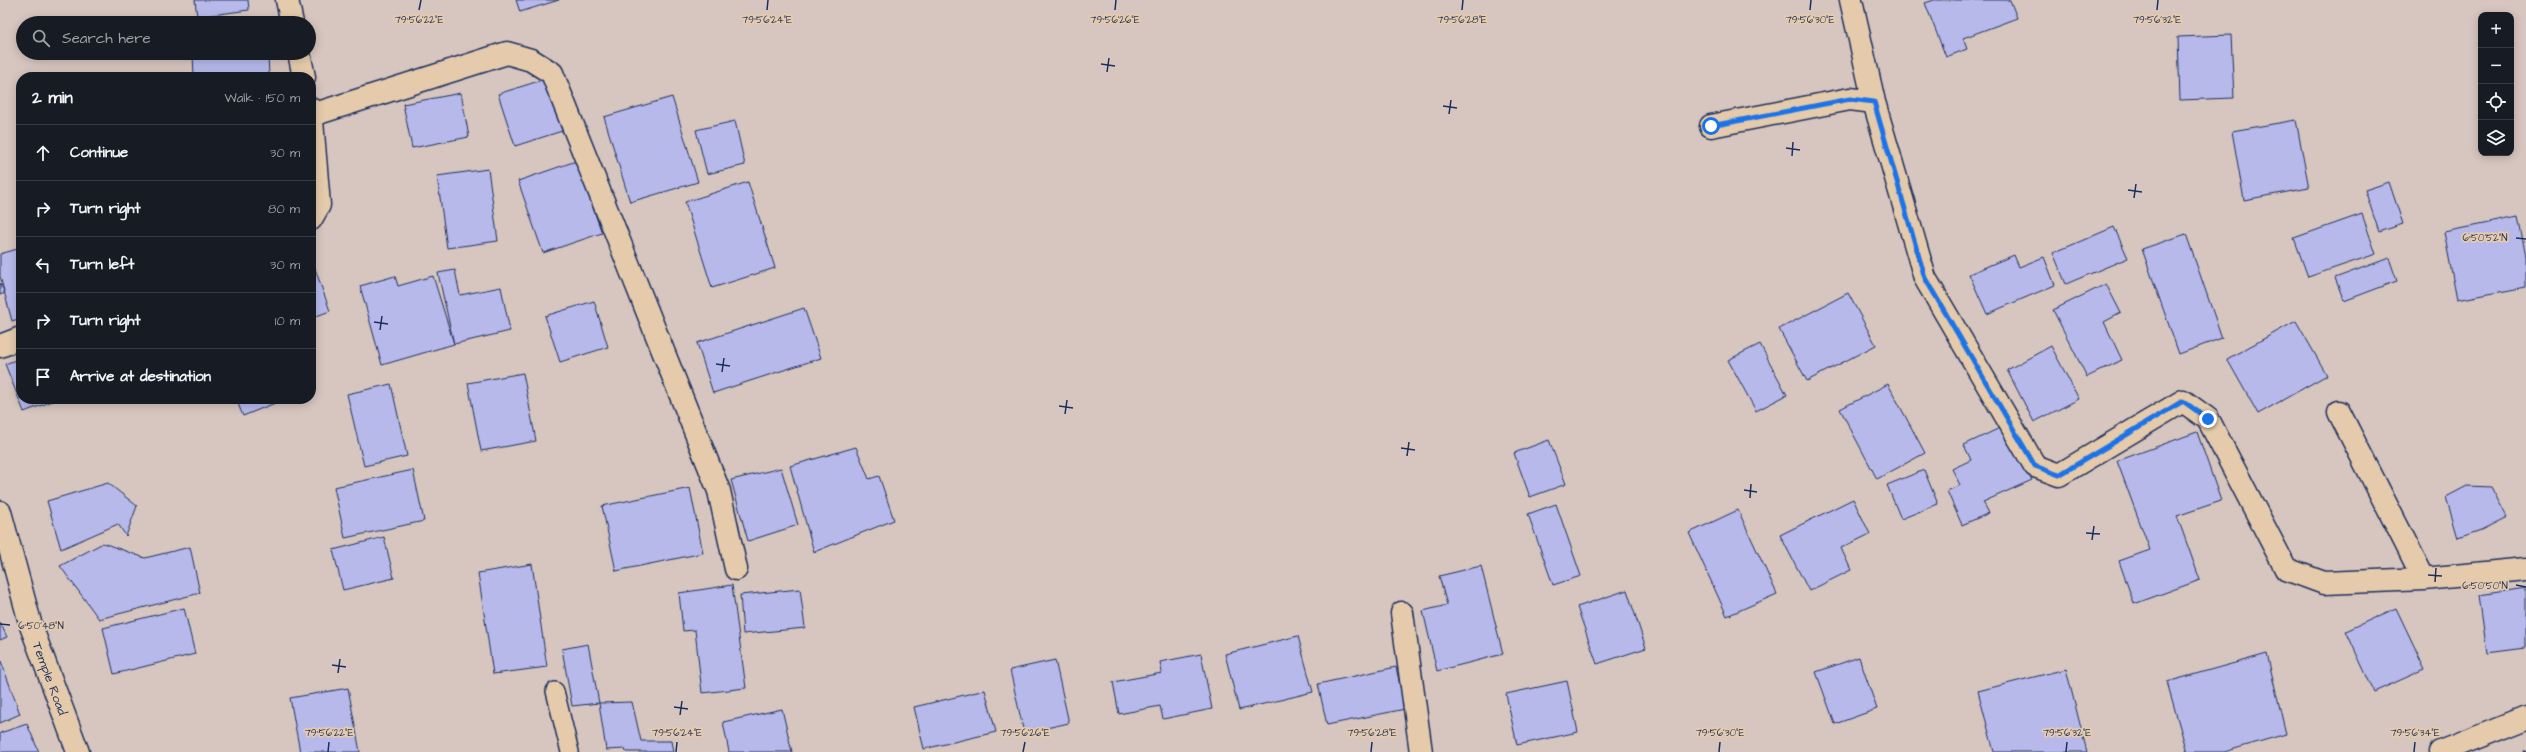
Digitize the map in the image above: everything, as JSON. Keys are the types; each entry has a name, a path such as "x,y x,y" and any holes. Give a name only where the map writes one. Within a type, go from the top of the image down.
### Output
{"street":[{"path":"287,0 290,16"},
{"path":"1851,0 1874,102 1925,278 2035,466 2059,475 2183,401 2208,419 2286,568 2324,583 2424,579 2526,569"},
{"path":"316,111 507,53 531,60 552,73 719,491 736,569"},
{"path":"300,60 303,72"},
{"path":"1711,126 1850,99 1874,102"},
{"path":"316,165 319,205 316,210"},
{"path":"0,346 16,340"},
{"path":"2339,412 2424,579"},
{"name":"Temple Road","path":"0,512 31,626 78,752"},
{"path":"1402,613 1421,752"},
{"path":"2440,752 2526,718"}],"lane":[{"path":"555,692 570,752"}],"building":[{"path":"195,0 248,0 249,10 197,16"},
{"path":"516,0 559,0 520,12"},
{"path":"1934,0 2010,0 2017,18 1963,38 1967,49 1946,57 1925,3"},
{"path":"2231,35 2234,98 2180,100 2178,37"},
{"path":"193,60 268,60 269,72 194,72"},
{"path":"545,79 562,131 515,146 498,94"},
{"path":"461,93 469,137 412,148 403,104"},
{"path":"672,97 698,182 630,202 604,117"},
{"path":"2296,120 2309,188 2244,200 2232,131"},
{"path":"735,121 745,165 707,174 696,130"},
{"path":"576,161 602,233 543,253 518,181"},
{"path":"488,169 498,241 447,248 437,176"},
{"path":"748,182 775,268 712,288 685,202"},
{"path":"2389,182 2403,224 2379,232 2365,190"},
{"path":"2362,214 2376,254 2308,277 2294,238"},
{"path":"2518,217 2526,256 2526,287 2457,300 2444,232"},
{"path":"2114,227 2128,258 2066,284 2053,253"},
{"path":"2186,234 2222,338 2179,354 2142,249"},
{"path":"16,249 16,320 12,321 0,276 0,254"},
{"path":"2014,255 2019,267 2044,257 2055,285 1987,314 1969,274"},
{"path":"2389,258 2397,281 2344,301 2335,278"},
{"path":"455,270 460,295 501,287 510,331 454,344 438,273"},
{"path":"316,271 330,311 316,316"},
{"path":"395,276 398,286 433,276 454,344 382,365 360,286"},
{"path":"0,283 5,293 0,295"},
{"path":"2106,284 2121,313 2104,322 2122,360 2087,377 2053,310"},
{"path":"1848,293 1876,345 1807,381 1779,329"},
{"path":"594,301 608,347 560,362 545,316"},
{"path":"804,308 821,358 713,393 697,343"},
{"path":"2296,321 2327,375 2258,414 2227,359"},
{"path":"1760,344 1787,395 1756,411 1728,360"},
{"path":"2051,346 2079,399 2034,422 2007,370"},
{"path":"16,360 16,392 5,364"},
{"path":"523,373 536,441 481,451 468,383"},
{"path":"391,384 407,456 364,466 347,394"},
{"path":"1888,384 1925,453 1877,479 1840,409"},
{"path":"21,404 45,404 24,412"},
{"path":"238,404 273,404 243,416"},
{"path":"2006,425 2032,480 1983,502 1989,513 1962,525 1947,491 1960,485 1952,469 1971,460 1964,445"},
{"path":"2197,432 2221,501 2177,516 2200,580 2134,604 2119,561 2150,550 2117,461"},
{"path":"1549,440 1566,484 1530,497 1514,453"},
{"path":"856,447 869,479 879,476 894,520 814,552 790,466"},
{"path":"781,468 798,525 748,541 731,480"},
{"path":"413,470 424,521 345,538 334,487"},
{"path":"1924,470 1938,504 1901,519 1887,485"},
{"path":"108,483 137,506 126,536 118,524 61,549 47,501"},
{"path":"2467,486 2491,487 2507,517 2481,530 2458,538 2446,497"},
{"path":"690,488 703,553 616,571 602,506"},
{"path":"1853,499 1870,534 1841,548 1851,570 1809,591 1780,535"},
{"path":"1556,504 1581,576 1553,585 1528,514"},
{"path":"1738,510 1777,594 1727,616 1689,533"},
{"path":"384,537 394,578 343,590 333,550"},
{"path":"103,543 145,558 190,547 200,593 99,619 60,566"},
{"path":"532,564 547,667 493,674 478,573"},
{"path":"1481,566 1503,654 1437,671 1423,611 1447,605 1439,576"},
{"path":"732,585 746,688 702,693 695,630 683,631 679,593"},
{"path":"2526,588 2526,648 2487,653 2479,595"},
{"path":"800,589 805,628 743,634 740,595"},
{"path":"1627,590 1646,648 1597,664 1577,607"},
{"path":"184,608 195,654 114,674 103,628"},
{"path":"2396,608 2425,669 2374,692 2346,631"},
{"path":"0,622 7,637 0,640"},
{"path":"1298,636 1313,692 1239,710 1225,654"},
{"path":"588,644 599,703 572,706 562,649"},
{"path":"1201,654 1212,709 1163,719 1160,706 1119,714 1113,682 1162,673 1160,662"},
{"path":"2267,654 2286,734 2224,752 2187,752 2167,682"},
{"path":"1859,657 1877,709 1835,724 1816,672"},
{"path":"1055,660 1069,723 1024,733 1010,670"},
{"path":"1,661 20,714 0,723 0,662"},
{"path":"1396,667 1405,709 1327,725 1318,684"},
{"path":"2066,669 2087,752 1994,752 1978,691"},
{"path":"1567,681 1578,732 1517,745 1506,694"},
{"path":"348,688 360,752 300,752 290,698"},
{"path":"985,690 996,732 924,749 914,707"},
{"path":"632,702 641,741 671,741 673,752 626,752 625,749 606,750 599,703"},
{"path":"782,709 792,752 729,752 723,722"},
{"path":"27,724 39,752 0,752 0,733"}],"route":[{"path":"1711,126 1850,99 1874,102 1925,278 2035,466 2059,475 2183,401 2208,419"}]}
